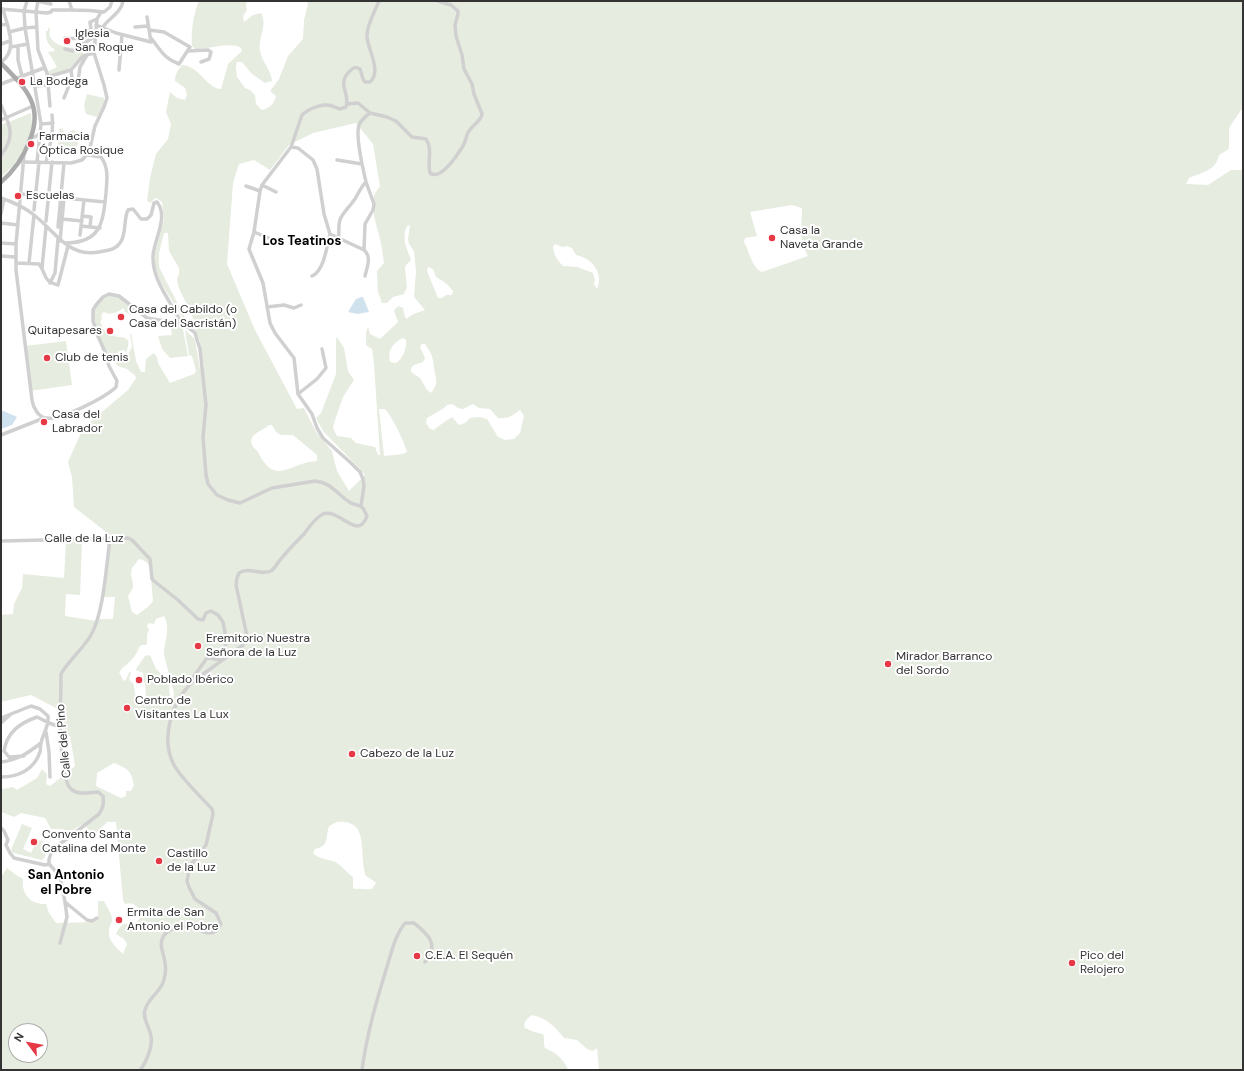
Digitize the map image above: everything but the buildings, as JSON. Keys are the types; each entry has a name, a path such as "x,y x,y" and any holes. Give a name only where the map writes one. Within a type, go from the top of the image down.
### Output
{"main road":[{"path":"1,62 16,78 30,99 33,106 35,122 32,137 21,162 1,182"}],"street":[{"path":"27,1 24,11 25,28 41,124 34,210"},
{"path":"50,106 47,77 38,50 36,27 37,1 51,2 52,10"},
{"path":"69,1 72,10"},
{"path":"1,62 7,58 11,47 9,32 2,9 47,13 51,12 52,10 104,12 110,7 112,1"},
{"path":"103,27 106,22 113,18 123,1"},
{"path":"361,506 364,486 360,472 323,438 317,428 312,414 298,394 294,358 274,333 270,323 264,283 250,254 249,248 254,232 262,185 291,147 300,121 305,112 324,105 342,110 346,107 347,104 343,84 346,76 355,67 360,69 363,79 366,82 370,82 374,76 374,63 367,33 368,26 379,1"},
{"path":"347,104 358,103 370,113 390,118 398,123 412,137 426,139 429,146 429,171 432,175 440,174 446,168 463,146 469,131 480,119 482,114 474,94 472,84 464,69 462,55 456,36 455,25 458,11 451,5 438,1"},
{"path":"88,155 95,126 107,98 94,53 97,19 101,12"},
{"path":"96,25 122,35 151,42 147,16"},
{"path":"65,38 79,38 91,29 90,22 97,19"},
{"path":"1,25 7,24"},
{"path":"9,32 36,27"},
{"path":"135,27 148,28 164,32 190,47 179,64 162,54 150,37"},
{"path":"118,70 122,35"},
{"path":"65,49 73,51 95,36"},
{"path":"1,44 10,41"},
{"path":"11,47 28,44"},
{"path":"18,46 18,60 22,76"},
{"path":"188,51 208,50 211,52 209,58 201,62"},
{"path":"47,77 71,70 84,56 94,53"},
{"path":"78,81 80,67 87,54"},
{"path":"1,84 44,68"},
{"path":"64,98 72,78 71,70"},
{"path":"34,86 48,85"},
{"path":"30,99 36,97"},
{"path":"1,105 11,132 6,149 1,155"},
{"path":"1,120 33,106"},
{"path":"364,250 365,224 373,210 374,204 366,182 362,164 359,127 362,120 370,113"},
{"path":"46,162 51,140 53,123 52,115"},
{"path":"41,124 53,123"},
{"path":"32,137 35,137 41,132"},
{"path":"291,147 298,148 313,160 317,168 324,214 330,234 322,266 317,274 312,276"},
{"path":"64,244 78,243 86,240 100,228 103,220 108,175 105,163 100,156 88,155 78,162 21,162 15,257 32,402 37,413 44,418 57,418 91,404 116,387 117,381 109,366 97,334 92,314 95,307 103,297 109,294 117,295 150,319 182,324 195,333 200,349 206,404 203,438 206,475 208,484 217,495 240,503 245,502 260,492 272,488 315,481 330,485 350,502 361,506 365,510 367,516 364,523 360,526 356,526 351,525 333,514 324,514 312,524 271,571 265,573 247,570 239,573 236,585 246,629 246,640 243,645 191,683 187,688"},
{"path":"337,160 362,164"},
{"path":"46,221 52,162"},
{"path":"58,227 64,163"},
{"path":"339,237 338,222 340,217 353,202 360,188 366,182"},
{"path":"262,185 276,192"},
{"path":"246,186 260,191"},
{"path":"20,194 61,197"},
{"path":"1,214 3,198 19,205 34,215 64,244 73,249 92,253 115,248 120,244 128,210 133,210 141,219 147,219 151,215 154,203 157,202 160,209 161,221 154,250 154,269 159,283 182,324"},
{"path":"50,283 55,273 64,198 105,202"},
{"path":"80,236 84,200"},
{"path":"29,264 34,215"},
{"path":"82,216 91,217 90,227"},
{"path":"62,219 82,221"},
{"path":"1,223 18,225"},
{"path":"81,226 100,228"},
{"path":"46,227 42,268 45,277 50,283 58,285 68,246"},
{"path":"254,232 272,239 275,245"},
{"path":"330,234 339,237 367,252 369,258 365,276"},
{"path":"1,243 16,244"},
{"path":"1,256 15,257"},
{"path":"16,263 39,264 42,268"},
{"path":"267,306 284,304 294,308 301,305"},
{"path":"298,394 317,379 326,368 322,349"},
{"path":"1,435 44,418"},
{"name":"Calle de la Luz","path":"1,541 37,539 110,540 128,538 132,540 150,559 152,579 188,608 198,619 203,620 208,611 211,611 221,618 226,638 225,650 206,658"},
{"name":"Calle del Pino","path":"49,864 49,859 53,848 99,814 104,802 103,796 98,792 75,792 70,789 66,783 60,727 60,704 61,674 91,635 98,620 110,540"},
{"path":"140,1070 147,1058 151,1039 144,1015 145,1010 148,1001 161,987 164,981 165,961 161,945 163,938 172,930 190,926 211,933 216,931 221,924 216,913 195,899 187,881 190,866 206,845 213,814 212,809 175,766 168,748 168,737 173,710 206,658 222,660"},
{"path":"1,718 31,706 40,709 48,716 49,723 41,743 41,752 34,762 24,773 1,778"},
{"path":"1,723 11,713"},
{"path":"24,756 9,757 4,751 5,744 11,733 26,721 37,717 60,727"},
{"path":"46,732 49,752 50,777"},
{"path":"1,762 10,761 24,756 41,743"},
{"path":"1,828 8,840 6,845 14,858 45,865 49,864 60,876 66,917 60,943"},
{"path":"1,845 6,845"},
{"path":"65,902 87,920 92,921 97,918"},
{"path":"362,1070 367,1040 378,997 396,938 404,923 414,923 426,933 430,939 432,950 430,957 425,962"}],"shaded area":[{"path":"199,1 247,1 247,10 243,16 244,22 253,15 261,13 264,22 260,41 260,51 272,81 265,83 252,74 242,62 237,62 236,67 237,77 245,88 250,90 255,95 256,104 262,110 269,107 274,101 276,96 270,91 279,79 288,56 303,39 304,20 308,4 307,1 1243,1 1243,109 1229,128 1229,149 1219,155 1212,168 1189,178 1186,184 1208,185 1231,170 1243,171 1243,1070 599,1070 597,1048 593,1051 587,1049 577,1040 564,1038 557,1030 542,1018 532,1015 524,1024 525,1028 543,1034 545,1048 559,1057 565,1063 568,1070 1,1070 1,877 7,868 23,879 25,894 28,898 36,903 46,904 49,913 56,923 93,922 98,920 98,901 104,901 112,918 109,929 110,937 113,944 123,954 127,944 124,939 116,934 119,928 124,924 136,923 142,913 135,905 130,903 125,904 123,900 116,822 107,822 93,836 85,825 81,825 67,834 63,829 51,829 45,818 21,813 14,817 1,812 2,789 13,787 17,790 37,778 42,769 47,774 46,784 50,786 75,766 70,736 65,735 56,708 31,695 1,702 1,615 13,614 14,604 22,588 23,574 64,578 66,542 82,542 80,595 66,594 65,616 96,621 100,619 113,619 115,597 103,597 110,535 74,507 72,477 68,462 83,428 128,390 136,378 134,374 127,369 116,364 121,355 124,358 127,357 131,349 131,333 136,361 141,372 145,372 146,359 154,353 170,383 194,374 196,371 192,356 189,355 185,330 195,339 200,369 204,368 200,341 195,330 185,322 160,281 155,267 155,253 164,219 162,202 156,198 151,203 147,201 150,178 156,154 168,139 171,124 166,112 170,92 177,98 185,100 187,95 185,88 175,81 178,70 182,65 189,67 199,73 212,86 221,89 228,64 242,51 241,48 232,45 195,49 192,46 194,18","holes":["356,123 373,144 380,186 374,195 374,216 381,243 384,263 377,271 378,292 382,303 387,303 393,297 404,294 407,287 405,268 411,260 405,243 405,230 407,226 410,225 408,239 409,244 414,251 416,271 414,297 425,310 413,314 407,319 403,308 399,306 394,311 398,322 380,339 370,334 368,327 366,333 366,345 372,349 374,364 380,455 378,455 375,447 356,443 351,438 337,436 333,428 343,397 354,380 348,371 344,348 337,337 336,339 336,374 321,413 316,418 323,431 365,475 349,491 337,471 332,451 316,432 304,408 297,409 255,330 227,264 233,183 239,164 254,160 270,170 289,145 313,133","792,205 802,208 802,238 808,256 762,272 755,267 744,242 745,238 757,236 750,212","164,233 168,233 169,251 179,268 177,279 178,286 194,320 195,325 193,326 185,318 159,267 159,253","555,244 562,247 567,246 572,248 576,255 587,259 592,263 598,272 599,277 597,289 594,284 595,280 593,273 577,267 563,266 557,259 553,247","428,267 433,269 436,277 449,286 453,291 452,295 446,295 442,298 438,298 427,271","403,338 406,340 404,353 401,359 396,363 390,362 389,358 390,351 396,342","422,344 425,344 432,357 436,383 431,393 427,390 420,378 411,372 411,368 414,365 423,362 425,358 420,347","452,404 463,409 473,404 479,408 490,409 498,418 510,417 520,410 524,416 520,433 514,439 505,440 498,437 487,419 480,417 470,418 465,423 459,425 452,417 434,430 430,429 426,423 427,418 447,405","379,409 385,409 401,436 407,452 403,454 384,456","272,425 276,432 281,435 293,435 317,455 317,461 306,462 279,471 269,467 251,443 253,436 266,427","139,559 143,560 150,567 153,601 137,615 132,612 128,596 133,588 131,574 132,568","164,616 167,626 164,655 174,693 173,700 170,699 169,684 166,678 156,669 150,655 145,656 136,669 143,673 146,694 143,704 136,698 133,683 129,679 131,673 130,671 125,681 119,672 138,651 139,647 147,644 147,634 149,630 147,625 149,623 154,624 156,619","114,763 123,767 130,773 134,785 131,791 126,791 126,796 121,798 96,786 97,773","337,822 348,823 355,826 359,832 361,840 366,876 376,883 372,889 353,888 353,877 341,866 334,861 316,856 313,853 315,849 320,848 325,843 329,826"]},
{"path":"48,27 51,38 58,44 73,48 77,47 78,43 85,39 86,44 83,54 68,70 49,75 47,72 57,67 48,52 55,51 48,43 46,31 48,31"},
{"path":"87,94 104,98 104,104 97,117 86,114 84,106"},
{"path":"31,113 32,125 30,134 20,156 12,167 1,177 1,125"},
{"path":"60,127 66,133 73,130 82,133 76,150 66,150 61,154 56,152 59,140 54,138 55,136 59,135"},
{"path":"109,295 118,297 133,309 131,311 134,313 130,315 124,311 124,308 109,314 104,312 101,316 102,320 100,321 106,333 125,338 128,342 126,353 124,350 119,351 114,358 107,353 102,345 94,315 96,306"},
{"path":"170,322 182,324 188,356 170,358 162,349 158,336 172,335"},
{"name":"Club de tenis","path":"66,341 72,385 30,391 25,346"},
{"path":"22,824 32,828 23,849 31,853 37,840 43,841 41,846 48,848 44,859 42,860 13,853 11,850"}],"water":[{"path":"363,297 369,312 357,314 348,312 356,299"},
{"path":"1,410 17,417 12,425 1,429"}],"place":[{"name":"Iglesia San Roque","path":"67,41"},
{"name":"La Bodega","path":"22,82"},
{"name":"Farmacia Óptica Rosique","path":"31,144"},
{"name":"Escuelas","path":"18,196"},
{"name":"Casa la Naveta Grande","path":"772,238"},
{"name":"Casa del Cabildo (o Casa del Sacristán)","path":"121,317"},
{"name":"Quitapesares","path":"110,331"},
{"name":"Club de tenis","path":"47,358"},
{"name":"Casa del Labrador","path":"44,422"},
{"name":"Eremitorio Nuestra Señora de la Luz","path":"198,646"},
{"name":"Mirador Barranco del Sordo","path":"888,664"},
{"name":"Poblado Ibérico","path":"139,680"},
{"name":"Centro de Visitantes La Lux","path":"127,708"},
{"name":"Cabezo de la Luz","path":"352,754"},
{"name":"Convento Santa Catalina del Monte","path":"34,842"},
{"name":"Castillo de la Luz","path":"159,861"},
{"name":"Ermita de San Antonio el Pobre","path":"119,920"},
{"name":"C.E.A. El Sequén","path":"417,956"},
{"name":"Pico del Relojero","path":"1072,963"}],"district":[{"name":"Los Teatinos","path":"302,242"},
{"name":"San Antonio el Pobre","path":"66,884"}]}
